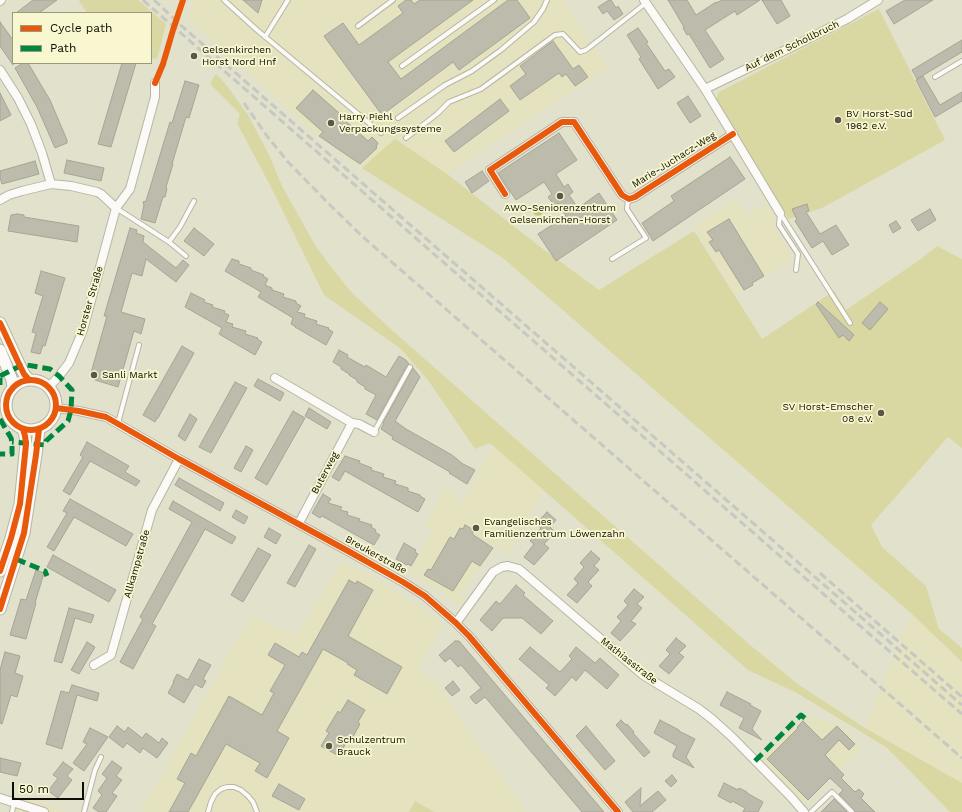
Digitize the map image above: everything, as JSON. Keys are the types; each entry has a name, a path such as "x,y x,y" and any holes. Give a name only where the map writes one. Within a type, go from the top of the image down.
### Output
{"main road":[{"path":"0,323 24,374 29,380"},
{"path":"0,350 12,380 13,387"},
{"path":"25,380 33,380 40,381 49,387 56,399 55,414 51,421 39,429 30,430 23,429 15,425 6,412 7,396 13,387 25,380"},
{"path":"0,571 20,504 26,444 23,429"},
{"path":"0,610 24,533 39,429"}],"street":[{"name":"Auf dem Schollbruch","path":"705,88 820,33 878,0"},
{"path":"645,2 705,88 780,213"},
{"path":"0,70 18,98 31,124 42,153 51,184"},
{"path":"0,200 9,195 51,184 71,186 97,192 102,194 116,208 130,189 155,97 155,83"},
{"name":"Marie-Juchacz-Weg","path":"505,194 490,170 562,122 574,122 622,195 628,199 640,194 733,134"},
{"name":"Horster Straße","path":"49,387 69,363 83,330 116,208"},
{"path":"274,378 352,423 359,424 374,432"},
{"name":"Breukerstraße","path":"56,408 80,411 106,417 179,459 298,523 425,596 456,623 479,648 618,812"},
{"name":"Buterweg","path":"298,523 352,423"},
{"name":"Allkampstraße","path":"94,665 111,655 152,510 179,459"},
{"name":"Mathiasstraße","path":"456,623 493,572 502,567 508,566 519,569 643,675 699,709 712,719 732,737 804,812"},
{"path":"0,798 44,812"}],"lane":[{"path":"224,0 265,37 381,133"},
{"path":"265,37 288,0"},
{"path":"358,26 393,0"},
{"path":"402,66 494,0"},
{"path":"398,118 445,85 472,71 501,50 534,22 547,0"},
{"path":"406,138 438,114 449,102 481,89 555,35 563,34 580,52 586,50 645,2"},
{"path":"935,77 962,61"},
{"path":"612,259 646,238 627,209 628,199"},
{"path":"169,242 180,227 194,201"},
{"path":"116,208 169,242 186,256"},
{"path":"780,213 779,225 798,254 796,270"},
{"path":"780,213 850,323"},
{"path":"118,424 139,344"},
{"path":"374,432 410,367"},
{"path":"84,812 94,770 101,757"},
{"path":"208,812 215,794 221,789 227,787 234,787 241,790 253,802 257,812"},
{"path":"811,812 832,792 852,812"},
{"path":"12,812 14,802"}],"shaded area":[{"path":"138,0 152,12 86,12 79,1"},
{"path":"194,0 562,0 608,68 447,174 396,139 362,168 317,135 189,19"},
{"name":"BV Horst-Süd 1962 e.V.","path":"879,9 945,140 822,208 788,219 716,99 719,92"},
{"path":"152,12 166,24 157,59 152,58"},
{"path":"216,74 227,86 248,115 269,155 282,186 315,245 353,294 394,332 750,645 799,685 865,728 962,783 962,812 950,812 886,747 797,693 748,670 490,443 475,449 428,380 400,348 324,295 272,189 237,123 240,114 210,84"},
{"path":"395,139 447,174 543,249 599,290 694,231 762,339 834,291 846,310 921,259 937,246 962,259 962,448 948,437 871,525 882,547 926,586 939,629 962,648 962,662 912,614 503,258 362,168"},
{"path":"735,199 746,216 766,203 774,215 774,228 792,259 736,295 694,226"},
{"path":"538,204 542,206 544,210 542,214 538,216 534,214 532,210 534,206"},
{"name":"Evangelisches Familienzentrum Löwenzahn","path":"494,446 544,490 508,554 496,544 460,595 467,600 462,605 458,606 449,596 408,573 433,531 425,525 446,487 463,502"},
{"name":"Schulzentrum Brauck","path":"342,561 384,584 439,619 443,624 417,669 434,681 527,812 141,812 251,615 274,627 297,635"},
{"path":"912,614 962,662 962,783 865,728"},
{"path":"813,717 838,724 861,748 804,803 761,760 801,719"},
{"path":"23,796 67,812 18,812"},
{"path":"415,801 434,812 409,812"}],"building":[{"path":"33,0 57,0 40,12 17,12"},
{"path":"243,0 262,0 258,13"},
{"path":"406,0 411,0 414,4 420,0 473,0 388,62 401,79 508,0 517,0 530,18 459,70 453,62 382,115 324,36 343,23 359,45 403,13 398,6"},
{"path":"611,0 616,8 618,6 623,14 614,20 607,11 603,14 598,7"},
{"path":"668,0 687,0 696,15 716,2 722,0 760,0 737,15 735,11 705,30 724,59 710,68 689,34 687,35"},
{"path":"762,0 781,0 790,16 777,24"},
{"path":"905,0 933,0 894,24 886,11"},
{"path":"0,22 12,39 12,64 0,46"},
{"path":"638,28 648,42 646,43 665,71 669,69 675,77 658,89 639,59 641,57 627,35"},
{"path":"962,40 962,52 917,79 912,70"},
{"path":"553,41 573,69 579,65 588,77 575,86 566,74 562,77 559,73 520,100 510,86 526,74 520,66"},
{"path":"21,64 29,64 50,100 67,143 55,148 37,107 15,68"},
{"path":"122,64 136,64 111,147 98,144"},
{"path":"923,76 940,105 962,92 962,101 935,117 916,80"},
{"path":"185,81 199,85 189,118 186,117 172,164 165,197 163,197 155,223 141,219 144,205 143,202 146,201 170,122 172,123"},
{"name":"Harry Piehl Verpackungssysteme","path":"313,90 368,141 372,137 378,143 377,148 360,164 319,136 323,132 296,108"},
{"path":"0,93 11,115 0,121"},
{"path":"688,96 701,116 690,123 677,103"},
{"path":"500,99 509,111 454,152 445,141"},
{"name":"AWO-Seniorenzentrum Gelsenkirchen-Horst","path":"559,133 577,160 556,174 564,187 568,184 573,192 569,195 578,208 599,193 617,220 556,261 538,234 566,216 558,203 554,205 548,197 552,194 544,182 516,200 498,173"},
{"path":"730,157 745,179 653,241 642,223 674,201 671,196"},
{"path":"67,160 104,168 101,181 64,173"},
{"path":"35,161 39,174 2,184 0,171"},
{"path":"482,171 489,181 472,193 465,182"},
{"path":"807,204 809,211 806,212 820,234 836,225 849,245 832,255 823,241 812,248 795,221 797,220 792,209"},
{"path":"930,209 936,220 918,231 911,220"},
{"path":"11,215 24,215 24,217 79,226 77,242 8,231"},
{"path":"729,219 764,276 744,290 719,250 716,252 709,242 713,240 707,232"},
{"path":"896,221 901,228 893,233 889,225"},
{"path":"130,228 137,230 136,233 144,236 143,242 176,268 183,260 189,265 176,282 146,259 142,276 132,273 121,312 145,319 141,334 134,331 118,387 95,380 91,373 107,316 104,316"},
{"path":"194,228 214,244 204,256 184,241"},
{"path":"232,259 239,261 239,264 251,268 251,270 264,275 263,276 268,279 265,285 272,288 272,290 284,294 283,297 296,301 296,303 301,306 297,312 305,314 304,317 317,321 316,324 329,328 328,329 333,332 326,345 291,324 293,318 258,297 261,292 225,271"},
{"path":"41,271 65,278 45,346 43,345 40,354 31,352 36,333 32,332 43,296 35,293"},
{"path":"191,293 205,300 204,302 213,305 212,307 225,311 224,313 229,315 226,322 233,324 232,327 246,331 245,334 258,338 257,339 262,342 255,355 219,334 222,328 185,307"},
{"path":"818,302 854,335 849,341 843,335 839,338 816,304"},
{"path":"880,302 888,309 870,330 862,323"},
{"path":"182,346 194,353 155,422 143,415"},
{"path":"339,350 348,355 347,357 365,367 366,365 386,377 399,356 406,360 409,364 407,365 377,420 366,414 376,395 365,389 365,387 357,382 357,380 333,362"},
{"path":"413,368 420,377 395,421 475,470 467,484 449,473 450,472 392,439 393,437 381,429"},
{"path":"258,379 284,393 280,401 254,386"},
{"path":"235,382 247,388 211,453 199,447"},
{"path":"309,408 331,422 327,429 305,416"},
{"path":"293,411 305,418 267,485 255,478"},
{"path":"190,414 197,419 185,441 178,436"},
{"path":"87,442 129,466 125,472 140,481 136,486 90,461 70,495 63,491 83,457 80,455"},
{"path":"246,446 253,450 241,472 234,468"},
{"path":"345,456 360,461 359,463 372,468 371,470 384,474 383,477 396,481 395,484 408,488 408,491 420,495 425,499 418,512 345,471 339,481 332,477"},
{"path":"179,478 224,503 220,511 175,485"},
{"path":"323,494 331,499 328,503 342,507 340,510 348,512 347,515 372,525 371,527 376,530 375,532 380,535 374,545 322,516 320,518 312,513"},
{"path":"70,499 133,534 126,546 74,517 54,551 47,547 67,513 63,511"},
{"path":"173,501 236,537 232,544 205,529 152,624 156,626 133,669 120,662 143,619 140,617 192,522 169,509"},
{"path":"236,510 248,517 244,524 232,517"},
{"path":"547,512 556,520 550,527 555,532 544,544 549,548 534,565 524,557 534,544 530,541 541,528 536,524"},
{"path":"465,525 474,530 472,534 493,548 480,566 472,561 453,591 424,575 428,569 431,570 450,537 454,539 460,528 463,529"},
{"path":"269,528 281,535 276,544 264,537"},
{"path":"404,543 416,550 415,552 418,554 411,566 396,559"},
{"path":"309,545 316,549 295,587 287,583"},
{"path":"258,548 271,555 243,602 231,595"},
{"path":"591,551 600,559 594,566 599,570 588,582 592,586 577,603 567,595 578,583 574,579 584,567 580,563"},
{"path":"53,555 116,590 109,602 47,567"},
{"path":"36,570 44,573 26,639 10,635 21,599 26,600"},
{"path":"349,580 356,584 357,581 373,590 348,636 402,667 387,694 354,675 357,670 347,664 348,663 323,649 277,731 289,738 267,778 255,771 260,763 226,744 188,812 169,812 185,783 177,779 191,753 196,756 229,696 262,715 274,693 270,691 285,665 268,655 275,643 299,657 302,652 307,655"},
{"path":"516,585 525,593 523,595 553,621 541,634 522,618 503,618 492,631 480,620 496,601 500,604"},
{"path":"634,589 644,597 637,604 642,608 631,621 636,624 620,641 611,633 621,621 617,617 628,605 624,601"},
{"path":"69,608 94,615 91,623 75,618 62,663 54,661"},
{"path":"676,638 686,646 679,653 684,657 669,674 659,666 670,654 666,650"},
{"path":"455,641 459,641 604,812 582,812 485,697 476,704 473,701 470,697 481,688 461,665 458,667 450,658 445,662 439,655"},
{"path":"87,642 95,647 79,674 71,670"},
{"path":"530,647 560,672 572,659 569,656 576,647 595,663 600,658 619,675 607,689 585,670 576,681 572,677 555,696 546,688 549,685 519,659"},
{"path":"5,652 20,656 15,673 23,676 17,697 11,695 2,724 0,723 0,670"},
{"path":"199,659 211,665 203,679 206,681 202,688 195,684 184,703 168,693 177,674 188,680"},
{"path":"453,681 460,690 452,696 445,688"},
{"path":"72,685 99,693 97,701 77,695 62,749 46,744 61,691 69,693"},
{"path":"727,692 751,704 750,705 761,711 752,729 762,740 739,728 744,718 720,705"},
{"path":"348,700 365,710 358,722 360,724 349,744 346,743 339,756 321,746 329,733 326,731 338,711 340,713"},
{"path":"621,720 626,725 627,724 650,752 644,757 616,725"},
{"path":"660,720 695,739 686,757 694,768 673,757 677,746 654,733"},
{"path":"803,721 822,740 837,726 855,744 849,750 839,740 825,755 844,775 841,778 855,792 859,789 864,794 861,798 875,812 855,812 839,794 843,790 830,778 808,800 767,759"},
{"path":"117,726 125,732 128,727 142,738 146,733 159,743 162,738 168,743 157,758 143,748 140,753 127,743 123,748 109,737"},
{"path":"586,726 615,761 605,770 576,736"},
{"path":"90,728 108,737 84,771 73,763 87,744 83,742"},
{"path":"0,758 21,763 17,776 0,772"},
{"path":"112,761 122,768 116,776 122,780 112,793 117,796 106,812 99,812 93,808 102,795 98,791 107,778 102,774"},
{"path":"63,762 73,769 67,776 72,780 58,798 48,791 58,778 53,775"},
{"path":"672,775 677,781 671,787 665,781"},
{"path":"724,783 738,790 739,788 763,802 758,812 743,812 745,808 718,796"},
{"path":"279,784 305,799 299,810 272,796"},
{"path":"641,788 640,806 658,791 666,800 652,812 633,812 625,802"},
{"path":"834,799 847,812 821,812"}],"railway":[{"path":"143,0 962,714"},
{"path":"154,0 184,28 962,705"},
{"path":"244,103 267,136 288,162 363,237 962,758"},
{"path":"820,573 962,697"}],"marked path":[{"path":"0,376 20,366 27,365 50,369 72,390 71,410 68,421 46,441 45,445 12,442"},
{"path":"0,378 0,385"},
{"path":"0,419 12,442 12,454 0,454"},
{"path":"16,559 45,571 47,576"},
{"path":"755,761 801,715 808,719"}],"cycle path":[{"path":"155,83 163,64 183,0"},
{"path":"505,194 490,170 562,122 574,122 622,195 629,199 635,197 733,134"},
{"path":"0,323 24,374 29,380"},
{"path":"26,380 36,380 49,387 56,400 56,405 56,410 49,423 36,430 26,430 17,426 10,419 6,410 6,400 10,391 17,384 26,380"},
{"path":"56,408 106,417 179,459 348,551 425,596 469,636 618,812"},
{"path":"0,571 20,504 26,444 23,429"},
{"path":"0,609 24,533 39,429"}],"place":[{"name":"Gelsenkirchen Horst Nord Hnf","path":"194,56"},
{"name":"BV Horst-Süd 1962 e.V.","path":"838,120"},
{"name":"Harry Piehl Verpackungssysteme","path":"331,123"},
{"name":"AWO-Seniorenzentrum Gelsenkirchen-Horst","path":"560,196"},
{"name":"Sanli Markt","path":"94,375"},
{"name":"SV Horst-Emscher 08 e.V.","path":"881,413"},
{"name":"Evangelisches Familienzentrum Löwenzahn","path":"476,528"},
{"name":"Schulzentrum Brauck","path":"329,746"}]}
